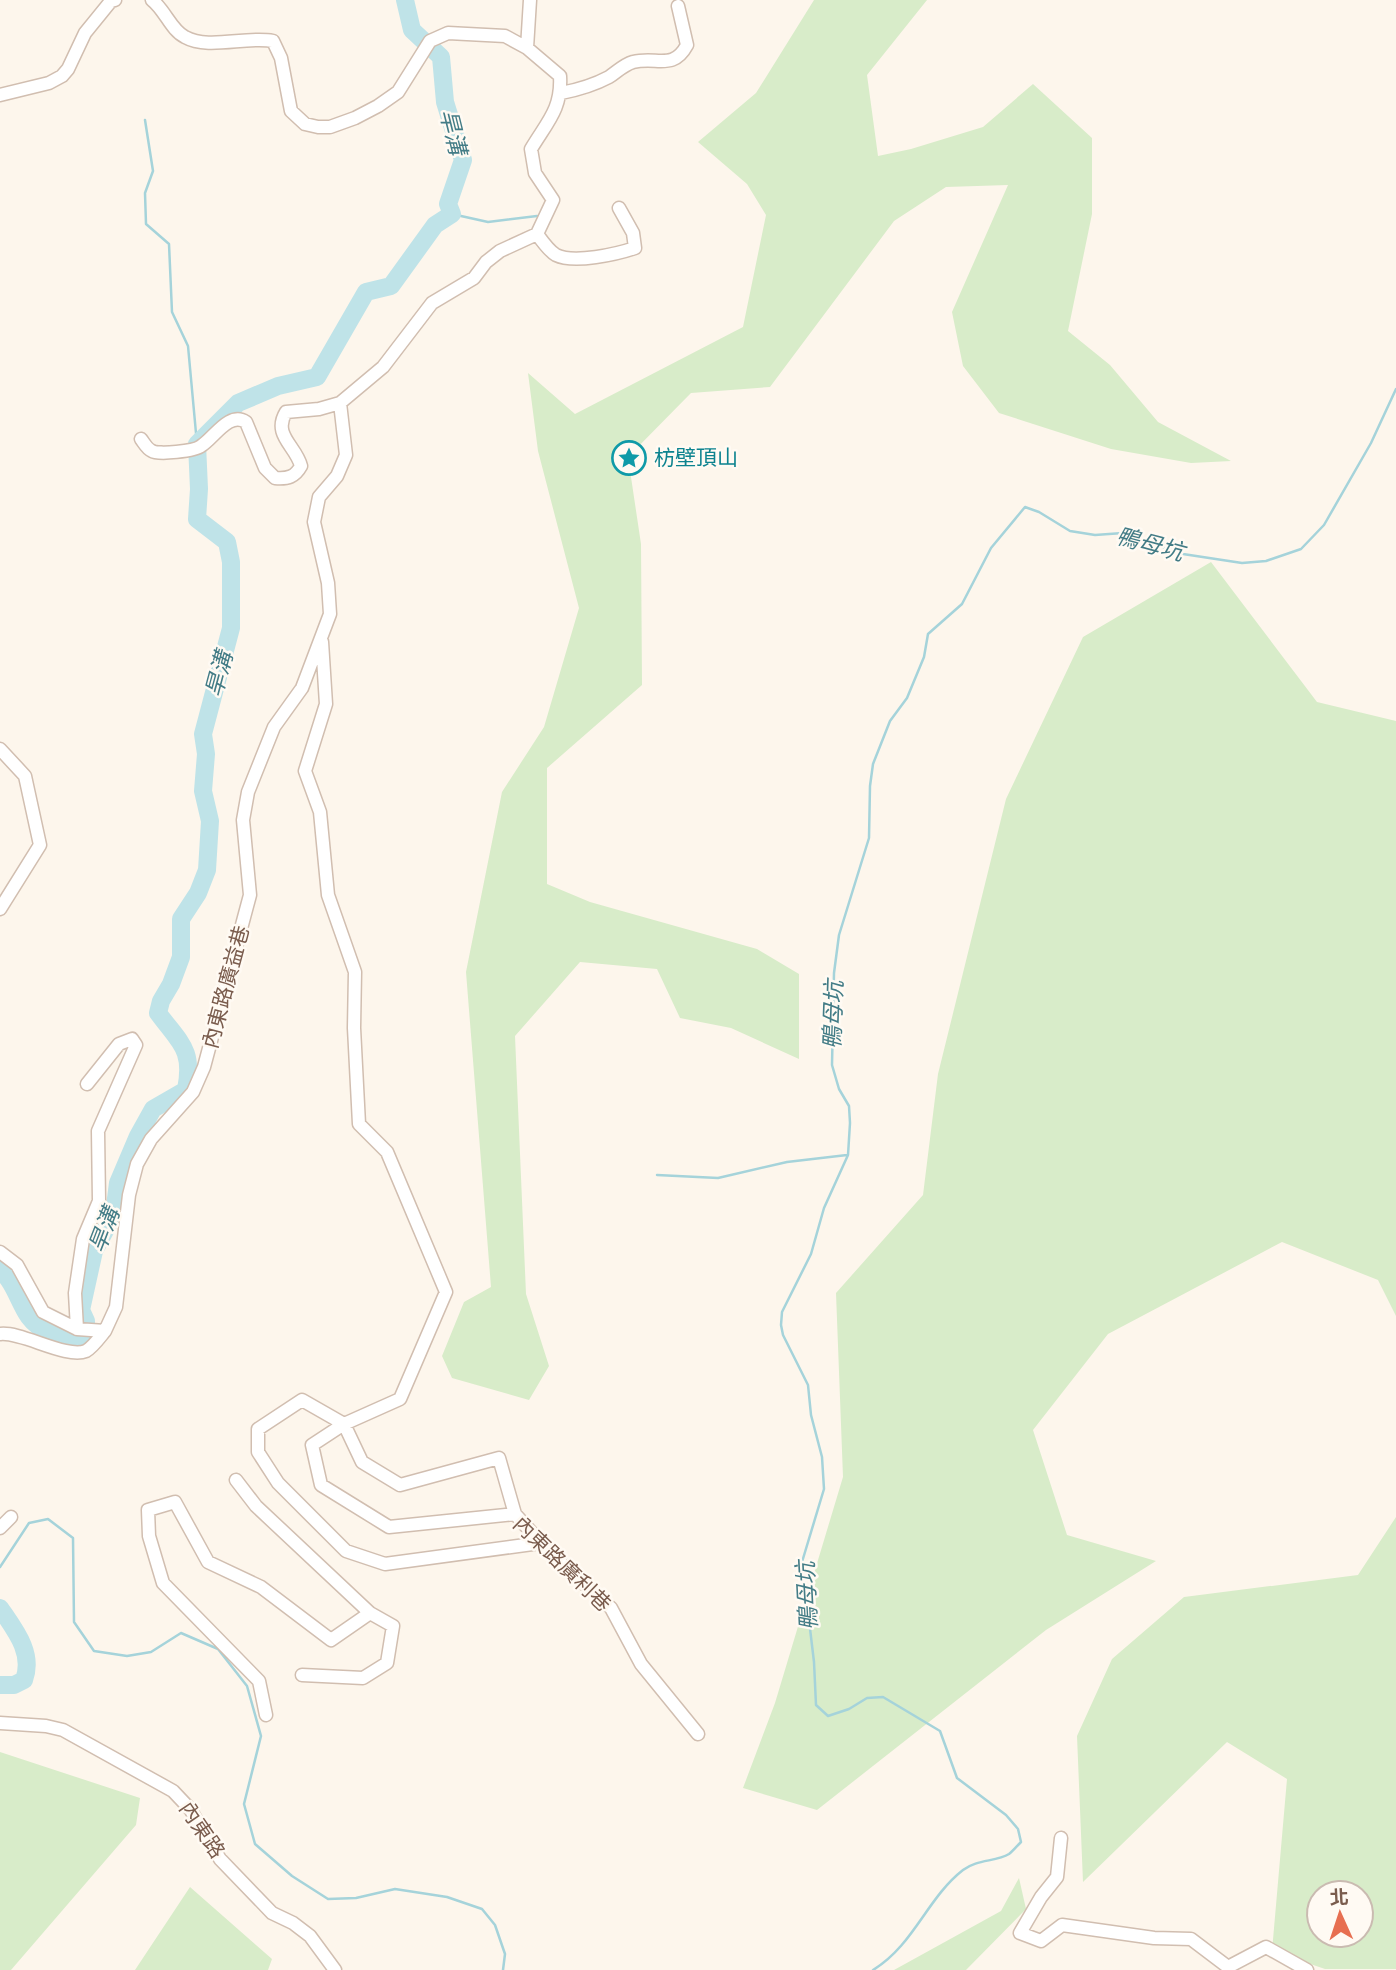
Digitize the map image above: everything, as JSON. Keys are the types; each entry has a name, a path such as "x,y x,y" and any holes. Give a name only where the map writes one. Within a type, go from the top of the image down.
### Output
{"street":[{"path":"0,95 49,83 62,76 85,33 111,1 115,0"},
{"path":"141,439 149,449 157,453 196,449 224,425 236,418 242,419 246,422 265,468 275,478 290,478 296,474 301,466 299,458 282,434 281,425 286,412 319,409 340,403 383,367 432,303 474,278 486,262 500,251 537,234 553,200 535,173 531,149 554,114 561,93 560,76 527,48 505,37 448,33 430,41 398,92 355,118 330,127 318,127 305,124 291,111 281,58 273,41 258,38 204,43 185,37 152,0"},
{"path":"527,48 530,0"},
{"path":"561,93 576,91 608,77 629,63 678,58 687,45 678,6"},
{"path":"537,234 555,255 565,257 606,257 635,248 633,233 619,208"},
{"name":"內東路廣益巷","path":"105,1331 116,1307 129,1195 137,1164 151,1139 193,1092 204,1067 240,935 250,895 243,820 248,792 274,727 302,688 330,614 328,583 314,522 319,497 337,476 346,455 340,403"},
{"name":"內東路廣益巷","path":"321,635 326,704 305,771 320,812 328,895 355,972 354,1028 359,1124"},
{"path":"0,748 25,776 40,845 0,909"},
{"path":"77,1329 75,1293 83,1239 99,1200 98,1131 136,1045 132,1039 119,1044 87,1084"},
{"name":"內東路廣利巷","path":"359,1124 387,1152 446,1292 400,1399 344,1424 312,1444 321,1485 389,1527 515,1514 540,1543 611,1608 641,1664 698,1734"},
{"path":"0,1252 17,1265 43,1312 77,1329 105,1331"},
{"path":"0,1334 9,1333 33,1342 83,1352 105,1331"},
{"path":"515,1514 499,1458 400,1485 362,1462 344,1424 302,1400 258,1429 258,1451 278,1483 346,1552 385,1564 540,1543"},
{"path":"236,1480 256,1506 370,1613 393,1626 387,1663 362,1678 302,1675"},
{"path":"266,1715 259,1681 163,1583 149,1536 148,1510 175,1502 208,1562 261,1587 331,1640 370,1613"},
{"path":"0,1528 11,1517"},
{"name":"內東路","path":"0,1723 63,1730 173,1791 190,1809 220,1859 272,1913 293,1923 310,1936 335,1970"},
{"path":"1061,1838 1057,1877 1041,1896 1020,1933 1041,1941 1062,1925 1154,1938 1191,1939 1228,1967 1266,1947 1307,1970"}],"green space":[{"path":"814,0 927,0 867,75 878,156 983,127 1033,84 1092,138 1092,214 1068,331 1110,365 1158,422 1231,461 1191,463 1111,449 999,413 963,366 952,312 1008,185 946,187 894,221 770,387 691,393 628,457 641,544 642,685 547,768 547,884 590,902 757,949 799,974 799,1059 731,1028 680,1018 657,969 580,962 515,1036 526,1294 549,1366 529,1400 452,1378 442,1356 464,1302 491,1287 466,972 502,792 544,727 579,608 538,451 528,373 575,414 743,327 766,215 747,184 698,142 756,93"},
{"path":"1211,562 1317,702 1396,721 1396,1316 1378,1280 1282,1242 1108,1334 1033,1430 1067,1535 1156,1561 1046,1630 817,1810 743,1788 775,1703 843,1477 836,1293 923,1195 938,1074 1006,799 1083,637"},
{"path":"1396,1517 1396,1969 1325,1969 1272,1951 1287,1779 1227,1742 1083,1882 1077,1736 1112,1659 1184,1597 1358,1575"},
{"path":"0,1752 140,1798 136,1825 11,1970 0,1970"},
{"path":"1019,1878 1026,1909 966,1970 894,1970 1001,1911"},
{"path":"190,1887 272,1959 268,1970 135,1970"}],"waterway":[{"name":"旱溝","path":"0,1270 29,1317 39,1327 51,1334 72,1340 79,1341 86,1336 86,1321 81,1310 94,1251 114,1214 118,1183 153,1109 186,1090 188,1065 183,1047 158,1013 181,957 181,919 198,893 207,870 210,821 203,791 206,754 203,734 231,628 231,562 227,542 197,519 197,444 238,403 278,386 317,377 366,292 391,286 435,225 452,214 448,204 463,160 445,102 441,57 412,30 405,0"},
{"path":"145,120 153,171 145,193 146,224 169,244 172,312 188,346 197,444"},
{"path":"452,214 488,222 537,216"},
{"name":"鴨母坑","path":"873,1970 899,1948 950,1881 968,1866 1004,1857 1021,1842 1018,1829 1006,1815 957,1778 940,1731 883,1697 867,1698 849,1709 828,1716 816,1705 814,1662 802,1562 824,1489 822,1457 811,1415 808,1385 783,1335 781,1325 782,1312 811,1254 824,1208 848,1155 849,1106 839,1089 832,1065 834,973 839,935 869,838 873,764 890,721 907,698 924,657 928,634 962,604 991,548 1025,507 1039,512 1070,531 1095,535 1123,533 1183,554 1242,563 1266,561 1301,549 1324,525 1371,443 1396,389"},
{"path":"657,1175 718,1178 787,1162 847,1155"},
{"path":"0,1567 29,1523 48,1519 73,1538 74,1622 94,1651 127,1656 151,1652 181,1633 218,1649 247,1686 261,1736 244,1804 255,1844 292,1876 328,1899 356,1898 395,1889 447,1897 482,1909 495,1925 505,1954 503,1970"},
{"path":"0,1608 21,1642 27,1660 24,1680 14,1685 0,1685"}],"place":[{"name":"枋壁頂山","path":"629,458"}]}
